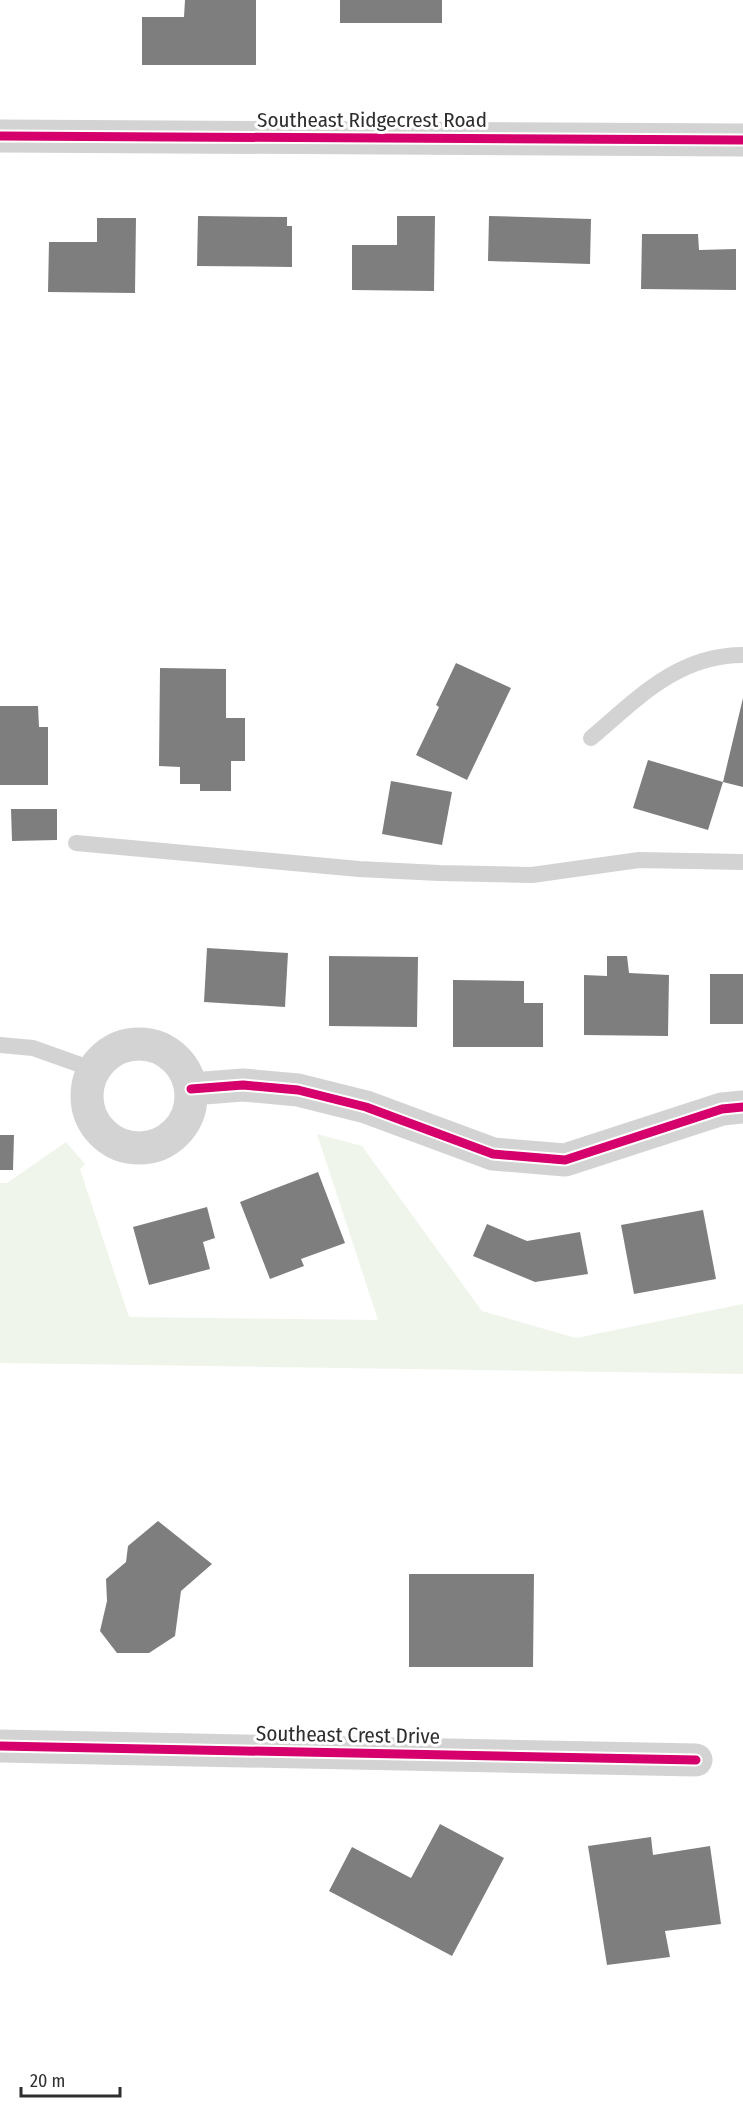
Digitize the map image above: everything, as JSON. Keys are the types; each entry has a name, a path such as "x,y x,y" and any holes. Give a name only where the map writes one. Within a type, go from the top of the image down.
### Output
{"street":[{"name":"Southeast Ridgecrest Road","path":"0,136 743,140"},
{"path":"149,1044 170,1053 184,1069 191,1089 191,1108 182,1127 173,1137 157,1145 135,1149 117,1144 102,1134 92,1119 87,1101 88,1083 94,1070 111,1052 129,1045 149,1044"},
{"path":"191,1089 243,1085 298,1090 366,1107 493,1154 565,1160 722,1109 743,1107"},
{"name":"Southeast Crest Drive","path":"0,1746 696,1760"}],"lane":[{"path":"591,738 649,690 681,668 711,656 743,655"},
{"path":"76,843 347,868 439,873 532,875 639,860 743,862"},
{"path":"0,1045 33,1048 94,1070"}],"shaded area":[{"path":"317,1134 362,1146 482,1311 576,1338 743,1304 743,1374 0,1363 0,1183 7,1183 66,1142 85,1164 80,1169 129,1317 378,1320"}],"building":[{"path":"185,0 256,0 256,65 142,65 142,17 184,17"},
{"path":"340,0 442,0 442,23 340,23"},
{"path":"198,216 287,217 287,226 292,226 292,267 197,266"},
{"path":"397,216 435,216 434,291 352,290 352,245 397,245"},
{"path":"489,216 591,219 590,264 488,261"},
{"path":"97,218 136,218 135,293 48,292 49,242 97,242"},
{"path":"642,234 698,234 699,250 736,249 736,290 641,289"},
{"path":"456,663 511,688 467,780 416,755 439,707 436,705"},
{"path":"160,668 226,669 226,718 245,718 245,761 231,761 231,791 200,791 200,784 180,784 180,767 159,766"},
{"path":"743,698 743,787 723,782"},
{"path":"0,706 38,706 39,727 48,727 48,785 0,785"},
{"path":"648,760 723,782 708,830 633,808"},
{"path":"391,781 452,792 442,845 382,834"},
{"path":"11,809 57,809 57,840 12,841"},
{"path":"207,948 288,953 285,1007 204,1002"},
{"path":"329,956 418,957 417,1027 329,1026"},
{"path":"607,956 627,956 629,973 669,975 668,1036 584,1035 584,975 607,976"},
{"path":"710,974 743,974 743,1024 710,1024"},
{"path":"453,980 524,981 524,1003 543,1003 543,1047 453,1047"},
{"path":"0,1135 14,1135 13,1170 0,1170"},
{"path":"318,1172 345,1243 301,1259 304,1266 270,1279 240,1202"},
{"path":"207,1207 215,1238 203,1242 210,1269 149,1285 133,1227"},
{"path":"703,1210 716,1279 634,1294 621,1225"},
{"path":"487,1224 527,1241 580,1232 588,1274 535,1282 473,1256"},
{"path":"158,1521 212,1564 181,1591 175,1636 149,1653 117,1653 100,1631 107,1601 106,1579 126,1562 128,1546"},
{"path":"409,1574 534,1574 533,1667 409,1667"},
{"path":"440,1824 504,1858 452,1956 329,1891 352,1847 411,1878"},
{"path":"651,1837 653,1855 710,1846 721,1924 665,1931 670,1957 607,1965 588,1846"}],"cycle path":[{"path":"0,136 743,140"},
{"path":"191,1089 243,1085 298,1090 366,1107 493,1154 565,1160 722,1109 743,1107"},
{"path":"0,1746 696,1760"}]}
